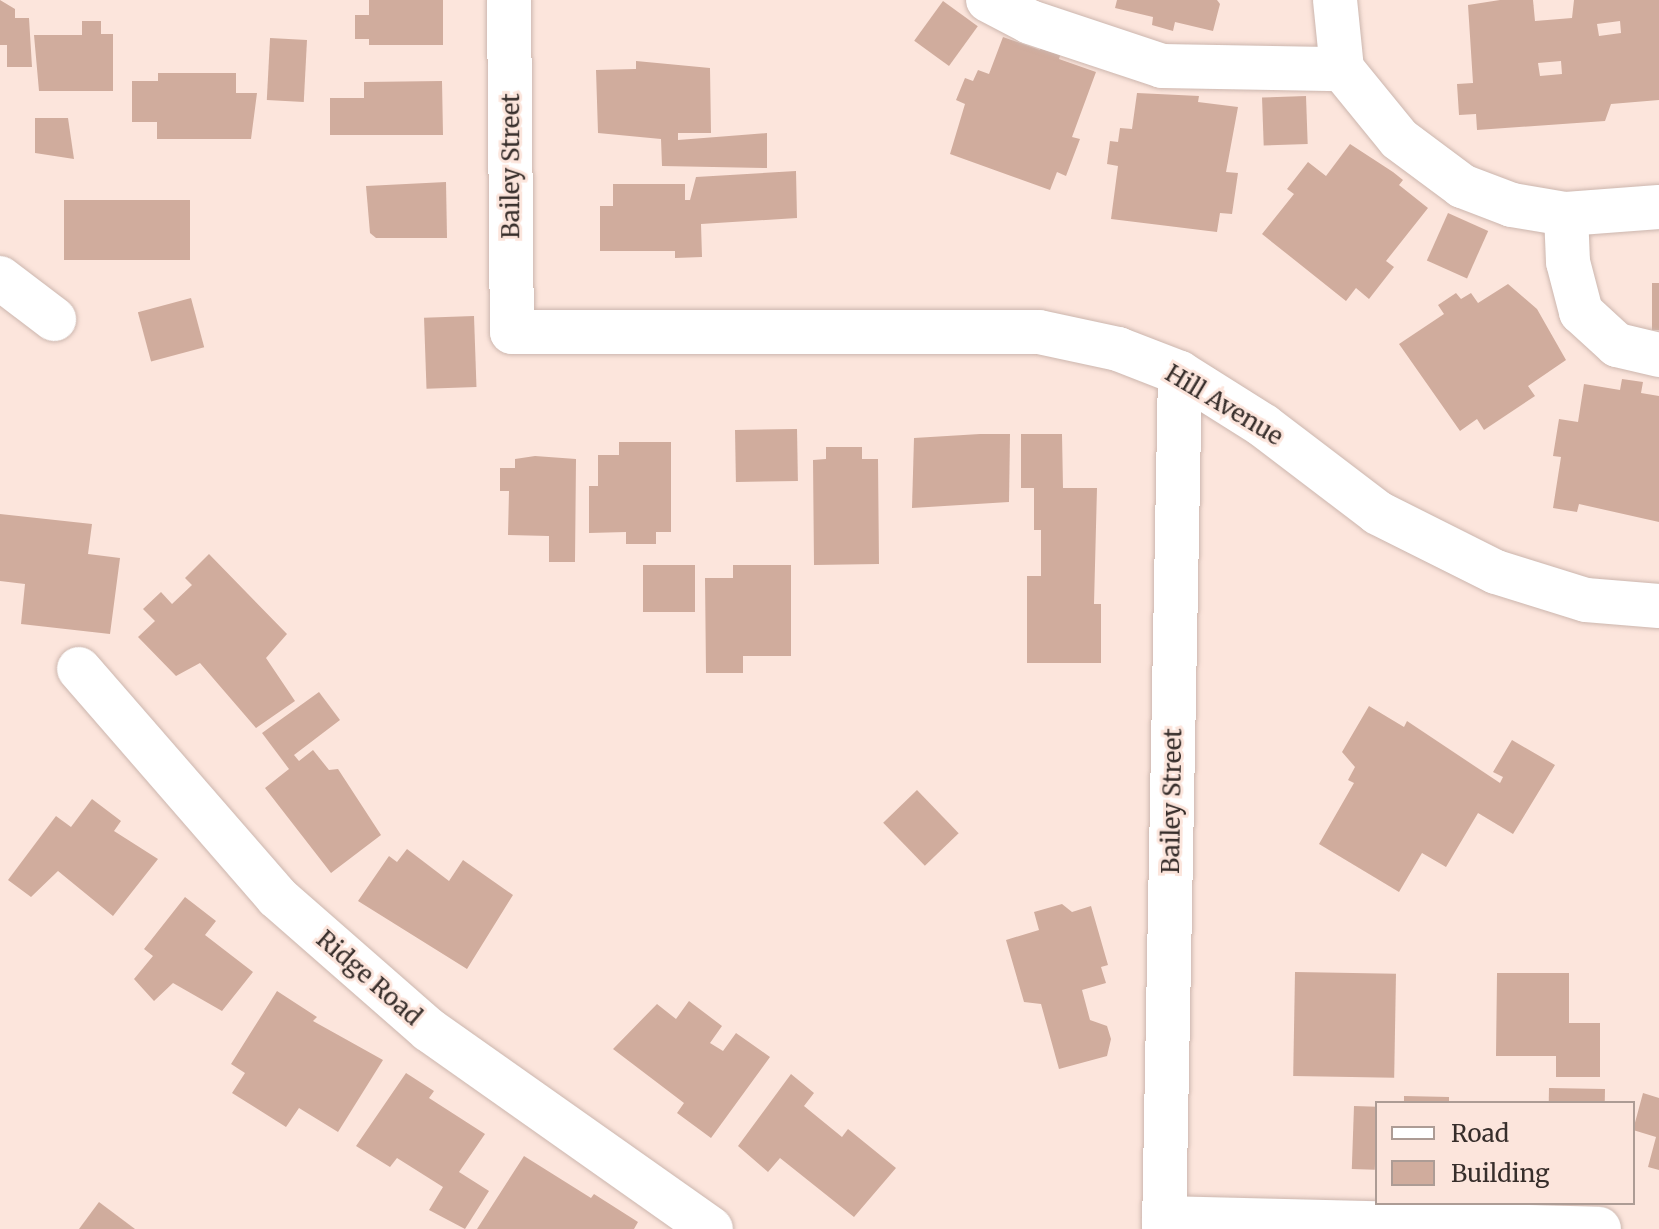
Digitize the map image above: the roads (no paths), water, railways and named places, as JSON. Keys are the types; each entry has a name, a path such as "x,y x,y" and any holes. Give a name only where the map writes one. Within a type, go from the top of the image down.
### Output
{"street":[{"name":"Bailey Street","path":"509,0 512,332"},
{"path":"988,0 1030,22 1162,66 1342,69"},
{"path":"1335,0 1342,69 1399,139 1462,186 1512,205 1566,214 1659,207"},
{"path":"1566,214 1568,262 1581,312 1617,345 1659,355"},
{"path":"0,278 54,319"},
{"name":"Hill Avenue","path":"512,332 1039,332 1118,349 1180,373 1264,426 1378,513 1496,572 1586,600 1659,606"},
{"name":"Bailey Street","path":"1164,1223 1180,373"},
{"name":"Ridge Road","path":"79,669 277,897 429,1030 711,1229"},
{"path":"1164,1223 1599,1229"}]}
